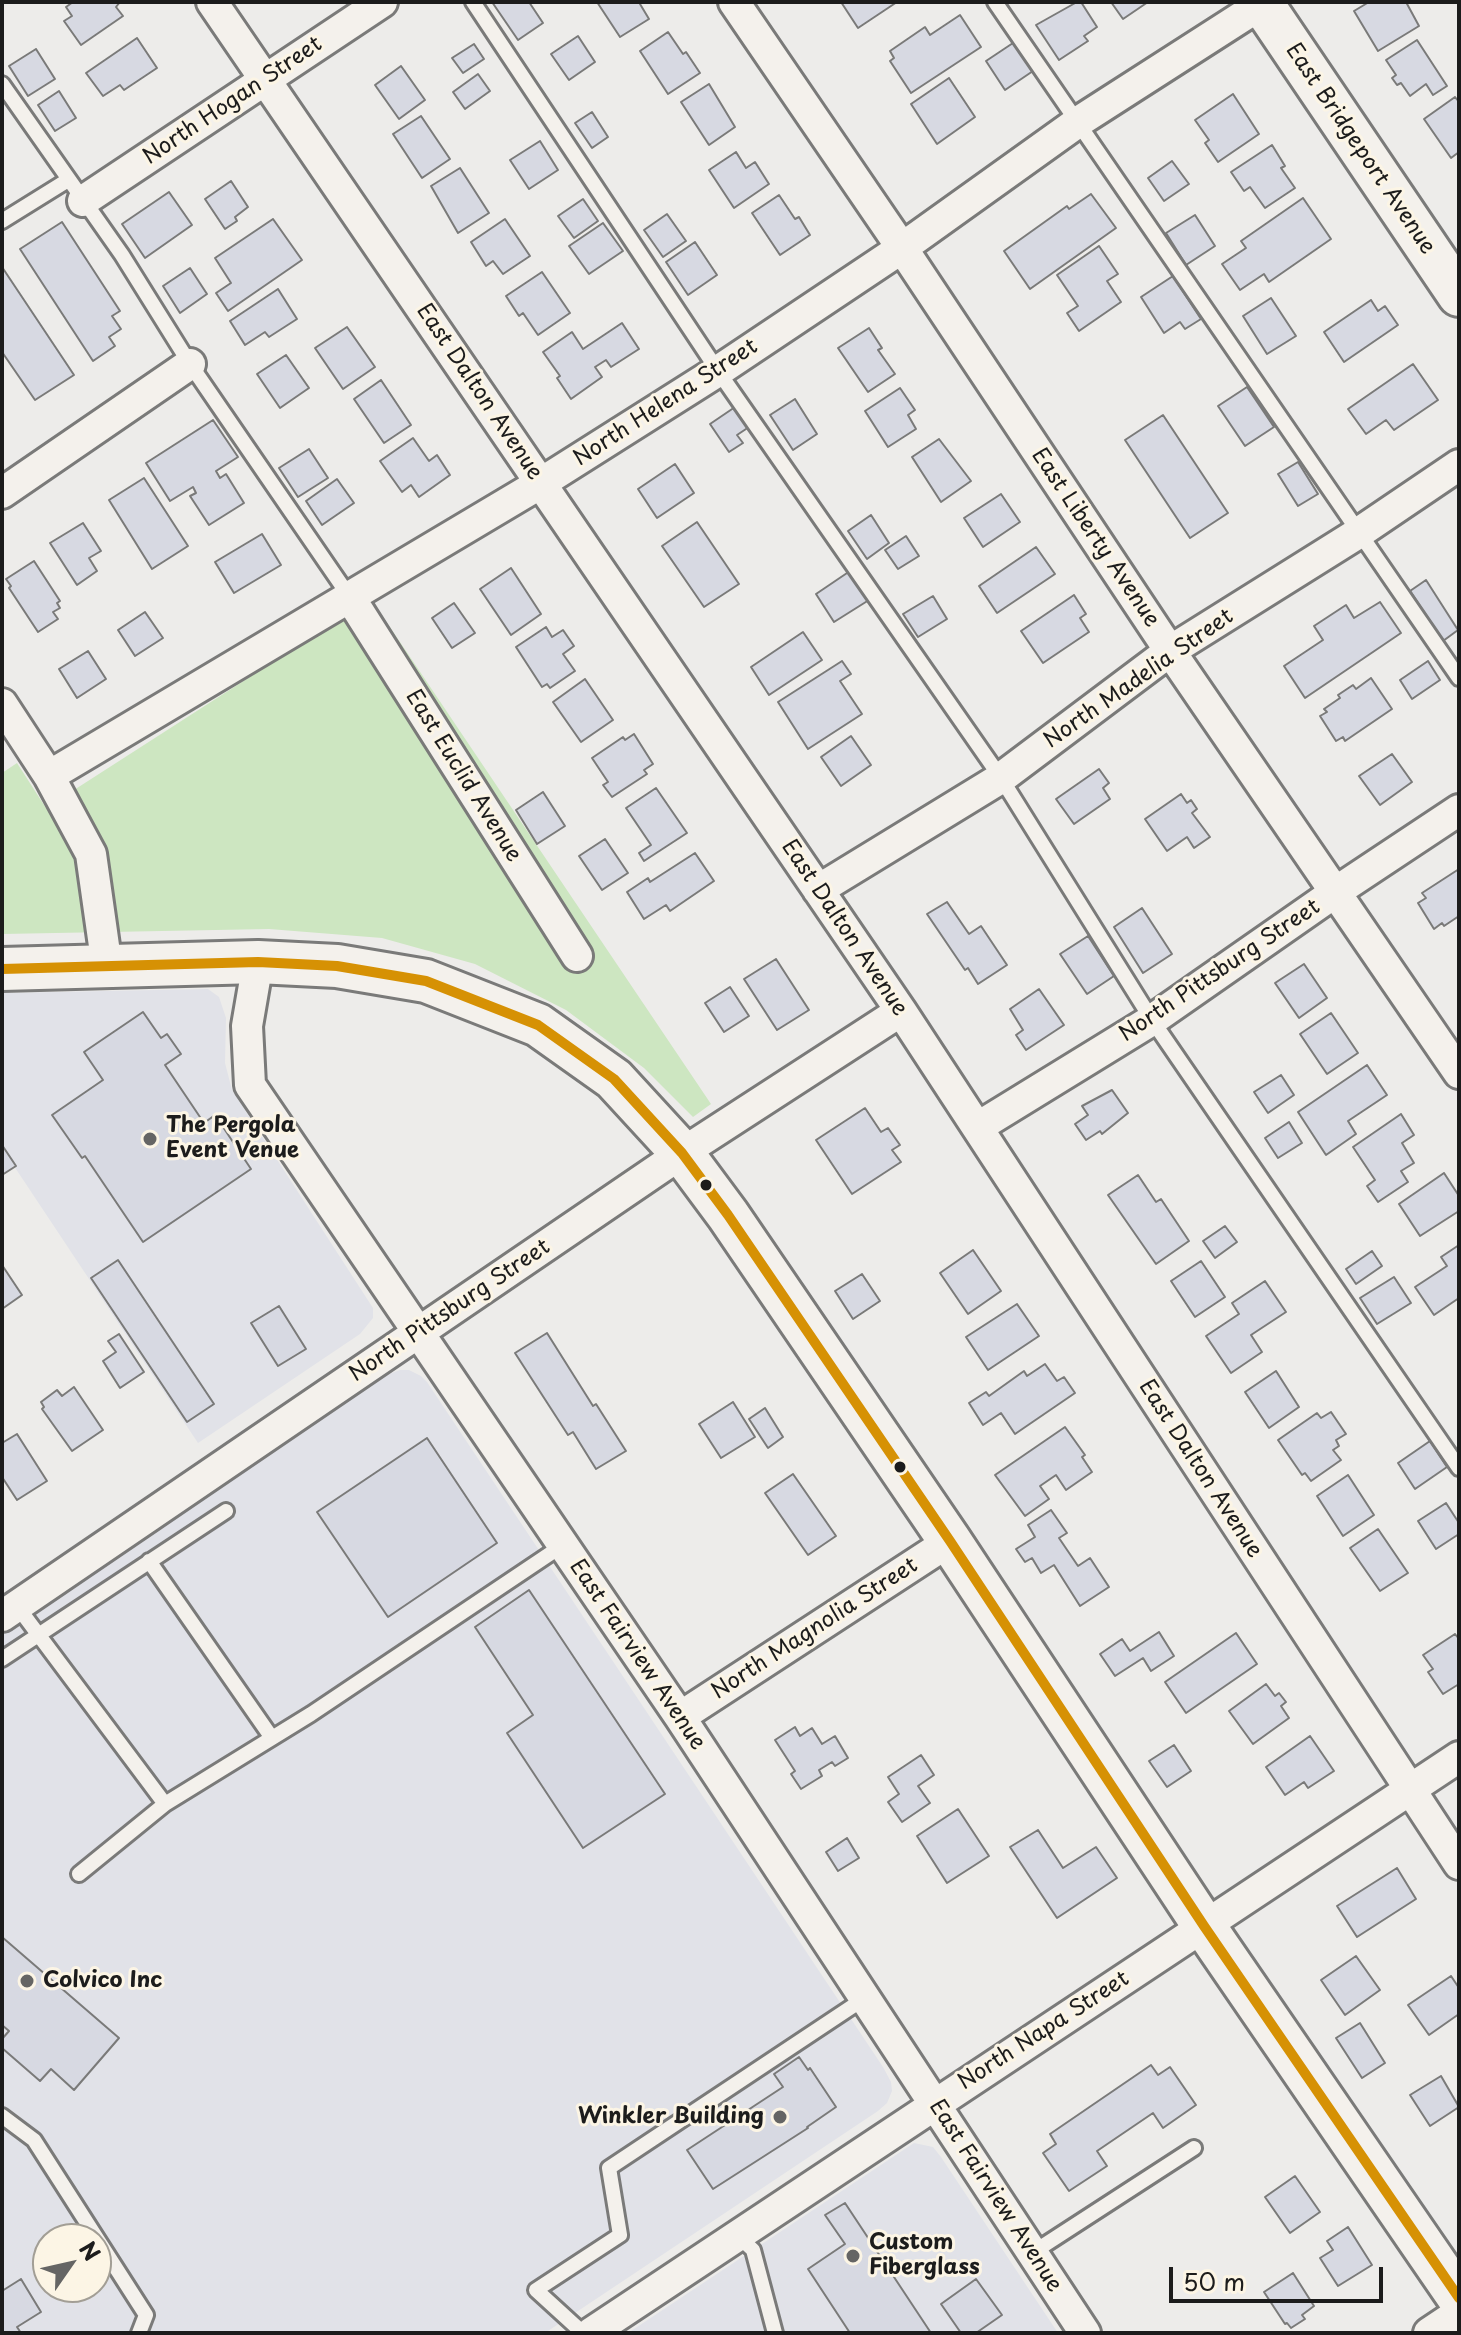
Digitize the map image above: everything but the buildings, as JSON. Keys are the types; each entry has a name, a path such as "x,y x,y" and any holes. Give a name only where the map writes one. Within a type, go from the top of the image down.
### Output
{"main road":[{"name":"East Bridgeport Avenue","path":"1263,3 1459,295"},
{"path":"2,969 258,962 337,966 426,981 538,1025 614,1079 682,1153 728,1215 950,1541 1204,1926 1459,2298"}],"street":[{"name":"East Dalton Avenue","path":"212,2 901,1011 1459,1864"},
{"name":"North Hogan Street","path":"76,190 266,80 382,2"},
{"name":"East Liberty Avenue","path":"734,2 1170,651 1459,1073"},
{"name":"North Helena Street","path":"49,776 541,483 718,371 902,248 1078,122 1263,3"},
{"path":"2,493 190,364"},
{"name":"North Madelia Street","path":"818,890 1001,778 1170,651 1360,532 1459,465"},
{"name":"East Euclid Avenue","path":"349,596 577,956"},
{"path":"2,704 49,776 91,854 107,967"},
{"name":"North Pittsburg Street","path":"978,1127 1152,1020 1459,810"},
{"name":"East Fairview Avenue","path":"258,962 247,1026 250,1085 680,1717 1085,2333"},
{"name":"North Pittsburg Street","path":"10,1611 682,1153 901,1011"},
{"name":"North Magnolia Street","path":"680,1717 950,1541"},
{"name":"North Napa Street","path":"591,2333 1459,1757"},
{"path":"1429,2333 1459,2313"}],"lane":[{"path":"473,2 718,371 1001,778 1152,1020 1459,1468"},
{"path":"995,2 1459,678"},
{"path":"2,84 122,255 190,364 349,596"},
{"path":"2,221 76,190"},
{"path":"2,1659 226,1511"},
{"path":"79,1874 165,1804 272,1738 563,1545"},
{"path":"149,1561 272,1738"},
{"path":"10,1611 38,1635 165,1804"},
{"path":"583,2333 536,2290 620,2235 609,2168 865,1998"},
{"path":"2,2116 34,2140 146,2315 139,2333"},
{"path":"1032,2253 1194,2148"},
{"path":"737,2235 753,2250 775,2333"}],"shaded area":[{"path":"208,989 219,997 226,1018 225,1063 232,1090 373,1308 373,1318 360,1334 198,1443 2,1148 2,993"},
{"path":"409,1370 421,1376 883,2067 892,2091 887,2103 545,2333 2,2333 2,1631 389,1374"},
{"path":"914,2143 933,2147 941,2157 1058,2333 628,2333"}],"green space":[{"path":"371,599 711,1104 693,1117 644,1068 566,1010 475,964 382,938 269,929 2,934 2,773 17,763 46,808"}],"transit line":[{"path":"2,969 258,962 337,966 426,981 538,1025 614,1079 682,1153 728,1215 950,1541 1204,1926 1459,2298"}],"place":[{"name":"The Pergola Event Venue","path":"150,1139"},
{"name":"Colvico Inc","path":"27,1981"},
{"name":"Winkler Building","path":"780,2117"},
{"name":"Custom Fiberglass","path":"853,2256"}]}
